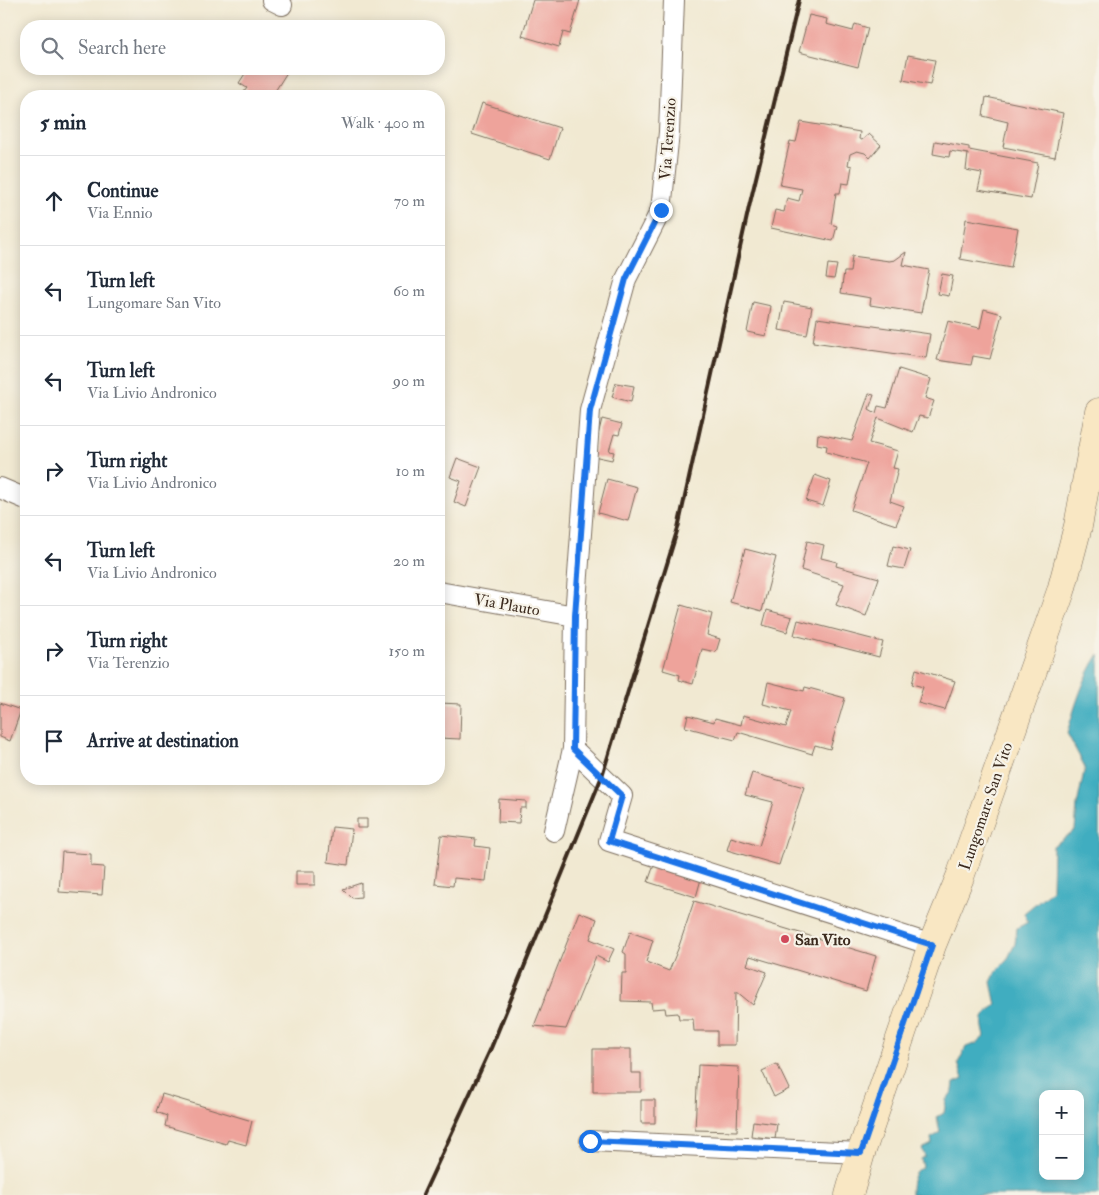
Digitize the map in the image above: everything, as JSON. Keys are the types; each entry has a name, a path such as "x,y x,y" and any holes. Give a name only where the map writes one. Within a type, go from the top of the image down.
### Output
{"main road":[{"name":"Lungomare San Vito","path":"849,1195 861,1153 932,945 960,877 1060,591 1078,526 1099,412"}],"street":[{"name":"Via Terenzio","path":"554,831 573,749 575,616 590,410 626,279 661,210 669,132 674,0"},
{"path":"0,488 20,496"},
{"name":"Via Plauto","path":"445,593 575,616"},
{"path":"573,749 622,796 609,841 932,945"},
{"path":"590,1141 861,1153"}],"water":[{"path":"1099,654 1099,1195 911,1195 914,1175 923,1167 921,1159 925,1157 922,1149 932,1144 931,1138 940,1133 937,1117 944,1113 946,1100 953,1091 954,1083 963,1079 958,1063 966,1047 977,1043 985,1036 983,1018 996,1005 991,982 997,970 1007,960 1015,944 1017,928 1028,922 1024,913 1052,890 1053,846 1075,830 1077,805 1085,767 1067,733 1088,673"}],"building":[{"path":"533,0 580,0 570,34 563,32 559,47 522,36"},
{"path":"809,15 827,19 826,24 853,31 855,24 868,28 858,67 799,52"},
{"path":"908,55 935,60 930,85 903,80"},
{"path":"244,75 285,75 276,90 246,90 247,88 239,83"},
{"path":"986,97 1063,113 1055,157 1003,147 1008,122 983,116"},
{"path":"482,103 560,128 550,159 472,134"},
{"path":"801,122 860,132 859,139 862,140 869,134 881,145 870,158 865,153 857,151 850,154 848,165 852,166 849,184 842,183 840,193 836,193 831,224 837,226 833,241 771,228 775,210 784,212 787,198 799,201 802,189 780,185 790,141 796,142"},
{"path":"935,141 969,147 969,150 1038,163 1031,199 978,190 982,173 966,170 968,154 950,151 949,157 933,154"},
{"path":"966,219 1018,228 1011,268 960,259"},
{"path":"906,252 903,265 929,270 921,313 870,305 871,298 841,293 844,272 850,272 852,256 889,261 895,260"},
{"path":"828,264 837,265 834,279 826,278"},
{"path":"942,274 953,276 949,296 938,294"},
{"path":"753,302 771,306 766,336 747,332"},
{"path":"784,302 812,307 807,335 779,330"},
{"path":"984,309 1002,314 990,359 973,356 971,365 937,360 948,321 980,328"},
{"path":"817,318 930,334 926,358 813,342"},
{"path":"899,369 931,379 925,398 934,401 928,418 919,416 913,432 878,418 869,443 898,451 893,468 898,469 890,501 904,506 896,525 851,510 867,463 826,452 827,446 817,444 818,434 852,441 869,394 874,395 869,409 876,413 878,406 887,408"},
{"path":"616,383 634,386 631,402 612,397"},
{"path":"602,419 622,424 619,435 614,434 609,451 614,452 612,460 593,456"},
{"path":"457,458 481,467 466,507 454,502 461,481 450,477"},
{"path":"815,475 831,481 823,506 806,501"},
{"path":"607,479 637,487 628,521 598,513"},
{"path":"807,541 824,545 821,558 837,562 836,566 879,578 866,616 836,605 844,584 801,570"},
{"path":"893,546 910,550 904,569 888,566"},
{"path":"745,549 776,557 762,611 730,602"},
{"path":"681,605 712,614 707,635 720,639 716,652 702,649 693,684 679,680 680,675 663,670"},
{"path":"767,610 792,617 787,632 763,625"},
{"path":"798,620 883,642 879,657 794,635"},
{"path":"916,669 955,681 945,710 918,703 923,687 912,684"},
{"path":"768,682 804,691 805,687 845,698 830,749 815,745 812,754 738,732 735,740 685,727 688,715 714,722 715,718 741,725 743,715 786,727 791,711 763,704"},
{"path":"0,703 20,710 20,713 10,741 0,737"},
{"path":"445,703 461,704 460,739 445,738"},
{"path":"752,773 804,787 779,865 727,850 731,837 759,846 773,802 745,795"},
{"path":"499,799 526,801 526,808 520,808 519,823 498,822"},
{"path":"357,819 367,819 367,828 357,828"},
{"path":"332,827 352,829 348,865 328,862"},
{"path":"441,835 476,839 475,846 490,848 486,881 454,878 453,886 435,884"},
{"path":"62,852 91,854 91,866 104,867 102,895 59,892"},
{"path":"655,862 701,879 696,897 648,882"},
{"path":"296,871 315,871 315,885 296,885"},
{"path":"361,883 361,897 352,898 343,889"},
{"path":"694,901 876,956 866,991 750,956 747,965 767,972 753,1005 736,991 735,1045 717,1045 717,1031 694,1031 693,1019 679,1019 678,1013 666,1014 665,1008 652,1009 651,1002 621,1001 622,973 626,973 626,954 623,952 630,932 653,940 646,962 669,971"},
{"path":"579,912 597,919 590,939 614,949 608,962 596,956 566,1029 534,1026"},
{"path":"593,1049 631,1049 631,1073 641,1073 641,1092 593,1092"},
{"path":"777,1064 789,1089 774,1097 762,1071"},
{"path":"698,1065 739,1067 737,1131 695,1130"},
{"path":"162,1094 252,1121 246,1145 228,1140 226,1144 165,1126 167,1116 156,1112"},
{"path":"641,1100 655,1100 655,1123 641,1123"},
{"path":"753,1121 777,1124 775,1139 751,1136"}],"railway":[{"path":"423,1195 491,1048 602,776 678,528 749,207 799,0"}],"place":[{"name":"San Vito","path":"785,939"}],"route":[{"path":"590,1141 861,1153 932,945 609,841 622,796 573,749 575,616 590,410 626,279 661,210"}]}
